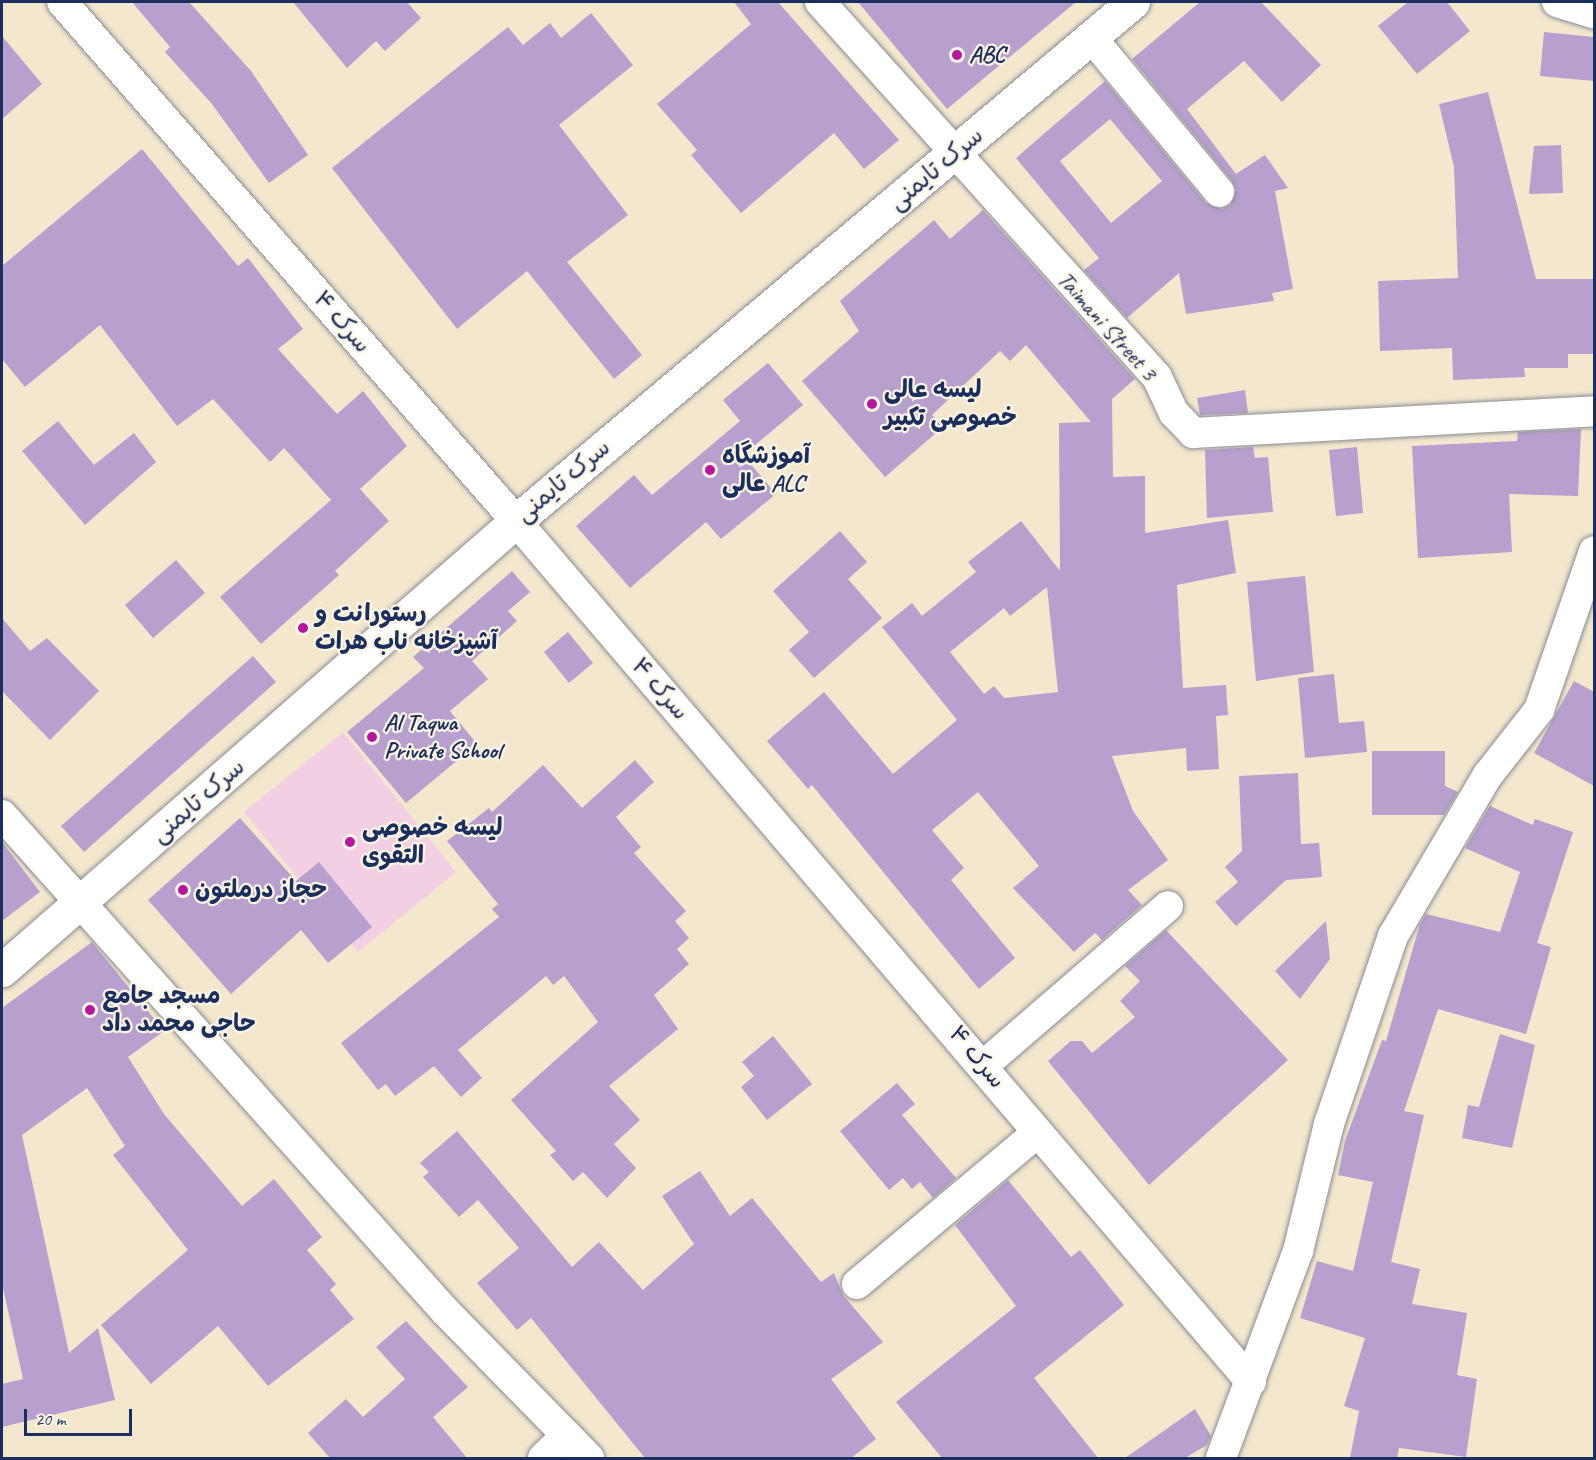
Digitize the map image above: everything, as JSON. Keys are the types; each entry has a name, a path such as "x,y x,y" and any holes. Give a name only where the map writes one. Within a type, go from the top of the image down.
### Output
{"main road":[{"name":"سرک تایمنی","path":"2,970 81,904 516,521 953,156 1133,2"}],"street":[{"name":"سرک ۴","path":"62,2 516,521 984,1065 1038,1132 1251,1382"},
{"name":"Taimani Street 3","path":"820,2 953,156 1157,377 1174,413 1194,433 1594,411"},
{"path":"1557,2 1594,13"},
{"path":"1091,37 1219,192"},
{"path":"1221,1458 1298,1251 1329,1125 1393,936 1488,776 1539,710 1594,551"},
{"path":"2,815 445,1311 589,1458"},
{"path":"984,1065 1168,906"},
{"path":"857,1284 1038,1132"},
{"path":"543,1458 567,1435"}],"shaded area":[{"name":"لیسه خصوصی التقوی","path":"343,732 456,872 358,952 244,812"}],"building":[{"path":"132,2 189,2 251,71 308,155 269,183 212,104 165,52 170,47"},
{"path":"293,2 407,2 421,18 385,51 376,41 347,68"},
{"path":"734,2 778,2 899,140 864,169 834,133 741,213 691,155 697,150 657,104 751,24"},
{"name":"ABC","path":"858,2 1076,2 947,109"},
{"path":"1200,2 1261,2 1321,65 1282,102 1244,61 1187,109 1236,174 1265,155 1288,188 1275,191 1293,289 1272,293 1274,301 1186,314 1179,273 1127,318 1084,270 1099,258 1016,158 1105,81 1206,203 1221,209 1230,205 1236,190 1232,181 1132,59","holes":["1110,119 1162,181 1111,223 1060,161"]},
{"path":"1408,2 1447,2 1470,31 1417,74 1378,26"},
{"path":"591,13 633,65 559,125 628,215 567,262 642,355 614,379 527,271 457,329 332,168 508,27 523,45 550,23 561,38"},
{"path":"1544,32 1594,37 1594,81 1540,76"},
{"path":"2,36 42,84 2,119"},
{"path":"1488,92 1536,279 1594,279 1594,354 1568,354 1568,368 1524,368 1525,377 1453,380 1452,348 1380,351 1378,281 1458,278 1454,167 1439,104"},
{"path":"1561,145 1563,193 1529,194 1534,146"},
{"path":"142,149 238,266 248,258 303,329 278,349 337,414 363,391 407,446 360,489 389,521 335,571 339,575 261,644 220,597 331,500 284,448 270,462 213,399 177,426 100,325 25,387 2,359 2,266"},
{"path":"983,210 1135,379 1112,399 1113,477 1145,476 1145,533 1228,520 1236,573 1177,585 1183,688 1226,685 1228,715 1216,716 1219,769 1187,771 1186,748 1112,756 1133,811 1168,860 1128,890 1142,905 1102,940 1095,933 1074,952 1013,888 1039,866 978,792 932,830 964,868 951,880 1015,958 979,989 812,785 808,789 767,741 824,692 893,774 957,720 882,627 912,603 922,616 976,572 968,562 1021,521 1060,571 1059,423 1091,422 1026,345 1010,361 1000,351 932,415 943,427 885,477 802,381 859,331 840,301 934,220 950,239","holes":["1047,587 1058,692 1004,698 994,686 984,694 950,652 1004,608 1010,616"]},
{"path":"768,363 803,405 743,455 776,494 721,539 706,522 630,588 576,526 634,475 652,495 740,421 723,400"},
{"path":"1245,390 1248,413 1200,415 1197,398"},
{"path":"58,421 94,465 134,433 156,462 85,525 22,451"},
{"path":"1581,429 1578,496 1509,494 1512,552 1418,558 1412,446 1517,441 1518,432"},
{"path":"1253,447 1255,458 1268,457 1273,512 1207,518 1205,450"},
{"path":"1357,447 1363,513 1336,516 1329,450"},
{"path":"840,531 867,562 848,579 882,618 814,678 789,650 809,632 773,591"},
{"path":"176,560 205,593 153,638 125,605"},
{"path":"512,571 530,592 508,611 517,621 472,661 488,679 450,711 477,744 406,803 347,732 424,668 413,657"},
{"path":"1305,576 1314,672 1256,681 1247,582"},
{"path":"2,618 30,651 47,638 99,691 50,740 2,691"},
{"path":"568,632 593,663 569,683 544,652"},
{"path":"253,656 276,682 84,852 61,826"},
{"path":"1334,674 1339,723 1364,721 1367,752 1305,758 1298,678"},
{"path":"1574,681 1594,692 1594,786 1534,753"},
{"path":"1372,751 1445,751 1445,786 1458,792 1444,815 1372,815"},
{"path":"635,760 654,782 616,817 641,847 634,853 686,911 675,921 689,938 677,949 689,964 654,995 678,1029 609,1086 640,1120 614,1144 636,1168 607,1198 583,1172 573,1181 550,1155 556,1151 511,1100 598,1022 564,976 553,985 546,976 458,1050 482,1078 461,1097 434,1066 395,1096 386,1084 378,1090 341,1043 499,917 492,909 498,904 447,841 489,808 492,812 543,765 582,808"},
{"path":"1298,773 1301,844 1319,843 1322,877 1286,880 1236,926 1215,902 1238,882 1225,867 1242,851 1239,776"},
{"path":"1490,806 1533,825 1535,819 1573,832 1537,943 1551,947 1526,1034 1438,1009 1404,1111 1424,1115 1391,1262 1420,1269 1412,1304 1467,1313 1457,1375 1477,1379 1466,1457 1399,1448 1397,1458 1350,1458 1359,1411 1344,1406 1365,1338 1300,1318 1317,1261 1353,1271 1373,1182 1338,1175 1345,1141 1382,1040 1386,1041 1420,924 1426,914 1500,932 1520,872 1465,848"},
{"path":"240,818 296,881 319,862 372,927 328,963 301,930 231,994 148,900"},
{"path":"2,842 40,892 2,921"},
{"path":"1326,921 1330,959 1300,999 1275,971"},
{"path":"1166,930 1288,1060 1149,1185 1048,1061 1071,1041 1082,1041 1092,1053 1135,1017 1120,1001 1140,981 1125,966"},
{"path":"92,942 164,1031 128,1057 164,1114 242,1206 274,1179 322,1237 307,1250 336,1284 330,1290 354,1319 268,1386 218,1326 151,1384 101,1325 188,1250 113,1155 125,1146 87,1088 22,1135 69,1353 98,1328 115,1400 2,1427 2,1384 23,1379 2,1283 2,1008"},
{"path":"1500,1034 1535,1045 1512,1148 1462,1138 1468,1105 1479,1107"},
{"path":"773,1036 812,1084 767,1120 741,1087 754,1076 742,1062"},
{"path":"897,1083 915,1104 902,1115 956,1178 933,1198 920,1182 912,1189 903,1178 889,1190 840,1131"},
{"path":"457,1131 572,1267 599,1242 643,1290 694,1244 662,1196 700,1171 730,1216 752,1198 821,1282 834,1273 843,1295 883,1342 831,1379 876,1439 851,1458 645,1458 531,1318 517,1330 477,1283 519,1248 478,1200 459,1217 423,1177 429,1172 420,1163"},
{"path":"1008,1180 1071,1257 1080,1250 1124,1305 1034,1378 1098,1458 942,1458 896,1402 1016,1306 955,1225"},
{"path":"406,1321 468,1387 433,1417 467,1458 330,1458 308,1433 346,1399 363,1417 405,1379 376,1347"},
{"path":"1195,1409 1211,1436 1207,1445 1185,1458 1125,1458"}],"place":[{"name":"ABC","path":"957,55"},
{"name":"لیسه عالی خصوصی تکبیر","path":"872,404"},
{"name":"آموزشگاه عالی ALC","path":"710,470"},
{"name":"رستورانت و آشپزخانه ناب هرات","path":"303,628"},
{"name":"Al Taqwa Private School","path":"372,737"},
{"name":"لیسه خصوصی التقوی","path":"350,842"},
{"name":"حجاز درملتون","path":"183,890"},
{"name":"مسجد جامع حاجی محمد داد","path":"90,1010"}]}
